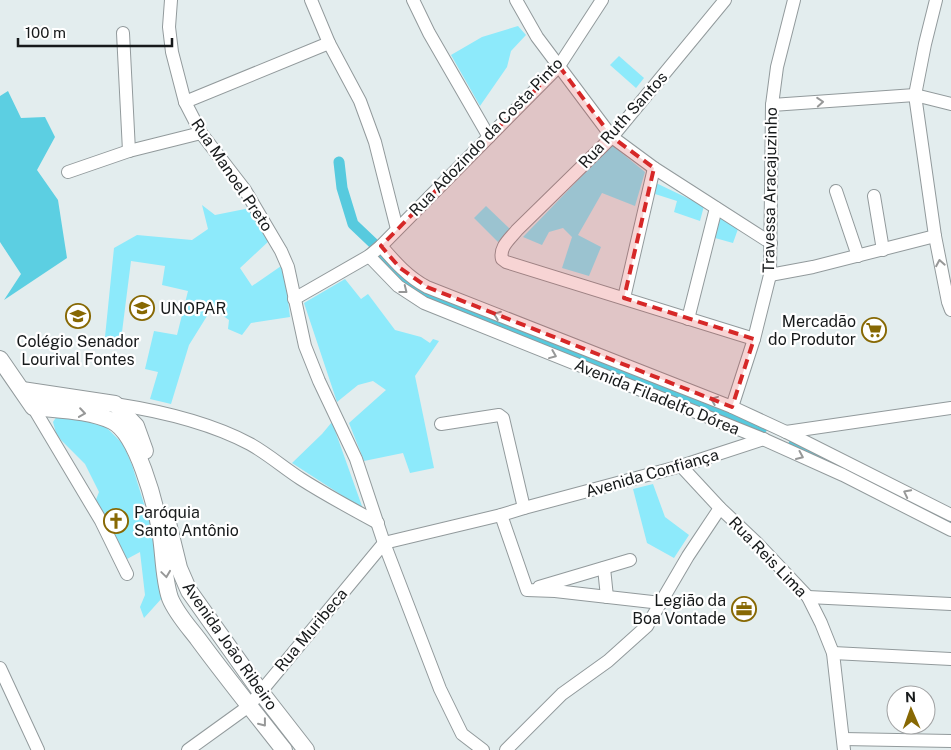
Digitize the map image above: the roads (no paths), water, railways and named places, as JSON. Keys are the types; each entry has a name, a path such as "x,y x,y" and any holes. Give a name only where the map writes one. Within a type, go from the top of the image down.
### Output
{"main road":[{"path":"0,359 33,407"},
{"path":"22,390 114,404"},
{"name":"Avenida João Ribeiro","path":"114,404 133,422 140,436 165,512 179,568 188,591 260,691 306,750"},
{"name":"Avenida João Ribeiro","path":"33,407 89,414 113,421 125,432 136,452 146,478 159,528 170,598 183,618 284,750"}],"street":[{"name":"Rua Manoel Preto","path":"171,0 169,27 172,52 185,102 201,133 245,190 281,251 288,268 307,352 356,459 384,543 440,689 462,734"},
{"path":"311,0 329,42 360,101 375,142 397,228"},
{"path":"412,0 489,137"},
{"path":"516,0 536,37 612,137 654,168 771,243"},
{"name":"Rua Adozindo da Costa Pinto","path":"294,299 375,251 559,66 602,0"},
{"name":"Rua Ruth Santos","path":"624,298 506,262 502,259 502,249 517,230 612,137 724,0"},
{"name":"Travessa Aracajuzinho","path":"732,407 754,339 770,275 772,105 777,67 794,0"},
{"path":"936,0 915,95 935,236 951,310"},
{"path":"123,33 129,151"},
{"path":"185,102 329,42"},
{"path":"772,105 915,95 951,104"},
{"path":"68,172 129,151 201,133"},
{"path":"654,168 624,298 754,339"},
{"path":"836,192 858,256"},
{"path":"874,196 882,250"},
{"path":"688,319 716,208"},
{"path":"770,275 814,268 935,236"},
{"name":"Avenida Filadelfo Dórea","path":"375,251 414,280 427,287 732,407 951,515"},
{"name":"Avenida Filadelfo Dórea","path":"375,251 398,286 424,303 764,439 842,475 951,530"},
{"path":"114,404 151,410 188,420 234,436 251,445 327,495 378,523"},
{"path":"33,407 101,521 127,574"},
{"name":"Avenida Confiança","path":"384,543 501,516 524,508 681,466 784,433 951,408"},
{"path":"441,424 499,415 504,418 524,508"},
{"name":"Rua Reis Lima","path":"681,466 808,596 833,653 844,745"},
{"path":"506,750 562,694 632,642 647,626 720,508"},
{"path":"501,516 527,590"},
{"name":"Rua Muribeca","path":"188,750 249,706 384,543"},
{"path":"527,590 630,560"},
{"path":"604,568 607,597"},
{"path":"527,590 555,591 661,603"},
{"path":"808,596 951,604"},
{"path":"833,653 951,659"},
{"path":"0,668 38,750"},
{"path":"462,734 463,750"},
{"path":"462,734 483,750"},
{"path":"844,745 919,745 951,741"}],"waterway":[{"path":"339,162 342,188 353,224 373,243 389,265 418,294 578,354 762,428"},
{"path":"794,444 841,468"},
{"path":"894,494 951,521"}],"place":[{"name":"UNOPAR","path":"142,308"},
{"name":"Colégio Senador Lourival Fontes","path":"78,316"},
{"name":"Mercadão do Produtor","path":"874,330"},
{"name":"Paróquia Santo Antônio","path":"116,521"},
{"name":"Legião da Boa Vontade","path":"744,609"}]}
